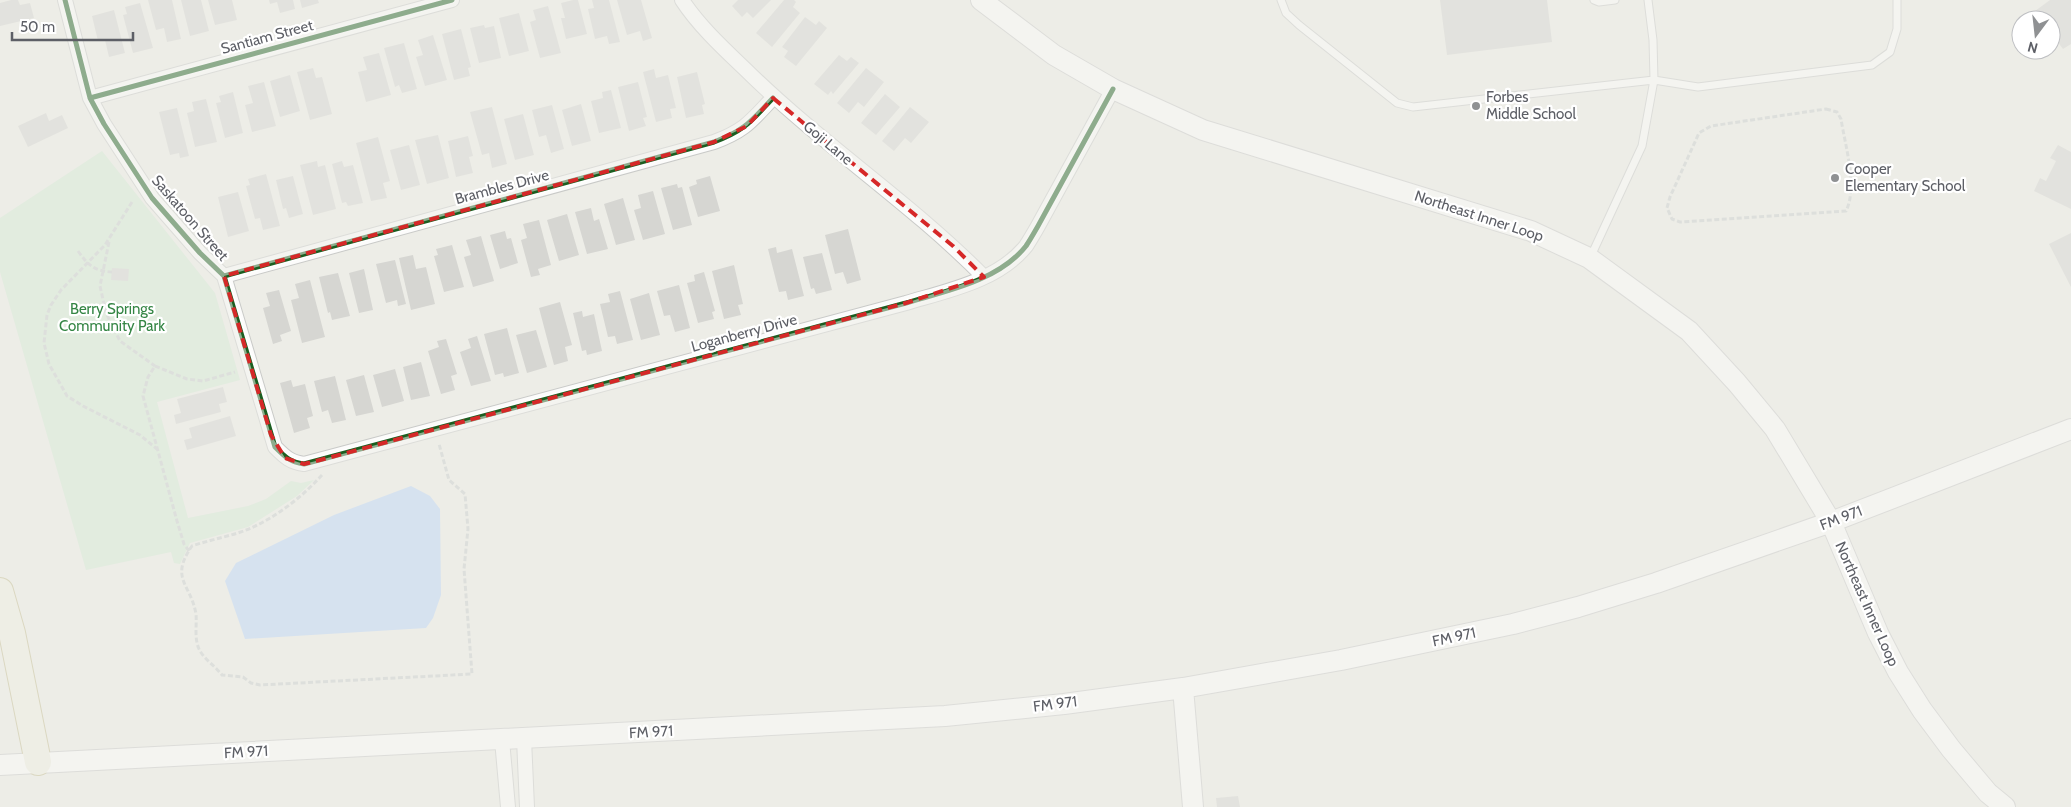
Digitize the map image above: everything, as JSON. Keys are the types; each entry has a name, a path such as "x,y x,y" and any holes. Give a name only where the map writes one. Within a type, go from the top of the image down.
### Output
{"highway":[{"path":"0,591 12,633 38,762"}],"main road":[{"name":"Northeast Inner Loop","path":"981,0 1054,54 1113,89 1203,130 1522,228 1589,258 1689,331 1775,428 1832,522 1870,617 1898,672 1922,710 1951,749 1988,793 2005,807"},
{"name":"FM 971","path":"0,765 945,716 1064,704 1183,688 1428,643 1578,608 1832,522 2071,429"},
{"path":"1183,688 1193,807"}],"street":[{"name":"Saskatoon Street","path":"65,0 90,98 104,124 152,198 224,276 275,447 285,458"},
{"name":"Santiam Street","path":"90,98 452,0"},
{"name":"Goji Lane","path":"682,0 728,54 773,98 953,246 984,277"},
{"name":"Loganberry Drive","path":"285,458 304,464 320,460 906,303 957,288 984,277 1008,262 1025,246 1038,226 1113,89"},
{"name":"Brambles Drive","path":"224,276 714,142 734,135 747,126 773,98"},
{"path":"524,739 527,807"},
{"path":"502,740 508,807"}],"lane":[{"path":"1281,0 1286,13 1299,25 1397,103 1413,107 1654,80 1698,87 1872,65 1890,52 1897,29 1897,0"},
{"path":"1594,0 1599,2 1616,0"},
{"path":"1589,258 1642,146 1654,80 1653,40 1648,0"}],"path":[{"path":"1826,109 1836,112 1841,119 1851,184 1851,202 1849,206 1846,211 1837,212 1680,222 1672,219 1667,208 1699,133 1711,126 1826,109"},
{"path":"132,202 109,239 61,290 47,315 44,343 48,364 67,396 140,435 156,449"},
{"path":"109,239 100,286 102,302 120,341 155,366 180,376 203,382 234,372"},
{"path":"78,251 87,264 103,272 112,272"},
{"path":"155,366 148,377 143,396 156,449 184,544 189,551"},
{"path":"322,475 308,491 251,528 192,546 182,567 182,583 195,612 196,639 199,650 222,675 243,677 251,683 260,685 472,674 464,569 468,529 465,494 449,480 439,444"}],"highlighted area":[{"path":"773,98 953,246 984,277 906,303 320,460 304,464 285,458 271,435 224,276 714,142 747,126"}],"green space":[{"name":"Berry Springs Community Park","path":"102,151 215,293 240,380 157,402 188,518 248,506 266,499 291,481 301,483 314,480 297,496 248,527 190,543 180,564 174,563 171,552 86,570 0,272 0,218"}],"water":[{"path":"411,486 430,496 440,509 441,595 433,618 426,628 245,639 225,581 236,563 334,515"}],"building":[{"path":"18,0 20,5 30,3 34,18 0,26 0,3"},
{"path":"148,0 172,0 181,39 167,42 164,28 156,30"},
{"path":"181,0 201,0 209,31 190,36"},
{"path":"208,0 232,0 237,20 215,25"},
{"path":"269,0 293,0 295,9 280,13 277,2 270,4"},
{"path":"300,0 318,0 319,3 302,8"},
{"path":"578,0 587,34 566,39 561,18 565,18 561,3"},
{"path":"592,0 609,0 620,42 609,44 607,36 595,39 588,9 594,8"},
{"path":"617,0 641,0 652,38 643,41 640,31 627,35"},
{"path":"738,0 771,0 753,18 747,12 742,17 732,6"},
{"path":"784,0 794,0 796,2 793,7 800,13 772,47 756,33"},
{"path":"1440,0 1547,0 1552,42 1447,55"},
{"path":"2050,0 2071,0 2071,44 2063,49 2061,46 2061,10 2036,10"},
{"path":"140,3 153,48 133,53 123,15 127,14 125,7"},
{"path":"548,6 561,53 540,58 530,22 536,20 533,10"},
{"path":"114,10 125,53 109,57 105,40 98,41 92,16"},
{"path":"519,13 529,51 509,56 499,18"},
{"path":"805,17 816,25 819,21 827,28 796,66 784,57 788,51 782,47"},
{"path":"484,25 485,28 494,26 501,58 479,63 470,28"},
{"path":"461,29 471,67 468,68 470,76 454,80 442,34"},
{"path":"433,35 447,80 425,86 416,57 423,55 418,40"},
{"path":"404,43 417,89 402,93 399,85 395,87 384,48"},
{"path":"379,53 391,95 366,102 358,72 367,70 363,57"},
{"path":"839,55 847,61 851,57 859,63 833,94 831,91 828,95 814,84"},
{"path":"313,68 316,78 322,77 332,114 310,120 297,72"},
{"path":"866,68 884,82 864,107 858,102 849,113 837,103"},
{"path":"654,69 656,78 668,75 676,108 670,109 672,118 656,122 643,72"},
{"path":"697,72 705,104 702,105 704,114 686,118 677,77"},
{"path":"290,75 300,111 280,117 270,81"},
{"path":"264,82 276,126 252,132 245,105 253,103 248,86"},
{"path":"638,82 647,117 643,118 646,126 629,131 618,87"},
{"path":"611,90 621,128 599,133 591,101 603,98 602,92"},
{"path":"233,92 243,133 225,138 216,103 221,102 219,96"},
{"path":"885,94 900,107 876,135 861,123"},
{"path":"206,99 217,142 195,147 187,113 194,111 192,102"},
{"path":"581,104 591,141 572,146 562,110"},
{"path":"552,105 564,149 551,153 546,135 539,137 532,110"},
{"path":"492,107 507,164 492,168 489,153 482,155 470,112"},
{"path":"910,107 929,122 911,143 905,138 894,151 882,141"},
{"path":"177,108 189,156 180,158 179,153 170,155 159,112"},
{"path":"46,113 49,121 62,115 68,128 28,147 18,126"},
{"path":"523,114 534,155 515,160 504,119"},
{"path":"438,135 449,178 427,184 415,140"},
{"path":"468,136 473,156 469,157 473,173 456,177 448,141"},
{"path":"378,137 390,181 383,183 387,198 371,201 356,143"},
{"path":"409,145 420,185 401,190 390,150"},
{"path":"2058,145 2071,152 2071,209 2034,191 2040,178 2046,181 2056,161 2050,158"},
{"path":"317,161 318,167 325,165 336,209 313,215 300,165"},
{"path":"342,161 344,167 353,165 363,203 348,206 346,202 342,203 332,164"},
{"path":"266,174 280,226 263,230 260,218 255,219 246,186 250,185 248,179"},
{"path":"293,176 303,214 289,218 286,208 283,209 276,180"},
{"path":"710,176 720,211 698,217 689,187 697,184 696,180"},
{"path":"677,184 678,188 682,187 692,225 673,230 661,188"},
{"path":"653,191 665,234 643,240 634,210 641,208 638,195"},
{"path":"238,192 249,231 228,237 218,197"},
{"path":"623,198 635,240 616,245 604,204"},
{"path":"591,208 594,221 599,219 608,249 587,254 575,212"},
{"path":"567,214 579,255 559,261 547,220"},
{"path":"539,220 551,265 538,269 540,275 531,277 521,240 527,238 523,224"},
{"path":"848,229 861,280 847,284 843,272 835,274 825,235"},
{"path":"505,231 507,239 511,238 518,263 500,269 490,235"},
{"path":"2071,233 2071,287 2049,244"},
{"path":"481,236 494,281 473,287 464,257 471,255 466,240"},
{"path":"452,245 464,287 444,292 434,256 438,255 436,249"},
{"path":"776,247 777,253 792,249 804,296 788,300 786,291 779,292 768,249"},
{"path":"822,253 832,290 816,294 814,288 811,289 803,257"},
{"path":"413,255 416,269 426,267 435,304 411,310 399,258"},
{"path":"395,260 406,304 398,306 397,300 386,303 376,264"},
{"path":"734,265 743,304 738,305 741,315 724,319 712,271"},
{"path":"112,268 129,269 128,281 111,280"},
{"path":"364,269 373,310 359,313 349,273"},
{"path":"704,272 715,311 712,312 714,319 698,323 687,283 695,281 694,275"},
{"path":"338,273 350,316 332,320 330,312 328,313 319,277"},
{"path":"310,280 325,337 302,343 291,300 299,298 295,284"},
{"path":"679,285 690,328 675,332 670,315 664,316 657,291"},
{"path":"279,290 291,331 280,335 282,341 273,344 263,308 270,306 266,293"},
{"path":"620,291 633,340 617,344 615,336 608,337 600,304 610,302 608,294"},
{"path":"649,293 660,335 641,340 630,299"},
{"path":"560,302 572,345 565,347 568,361 554,365 539,308"},
{"path":"582,311 583,317 594,314 602,351 587,355 586,350 582,351 573,313"},
{"path":"507,328 519,373 504,377 503,373 495,375 484,334"},
{"path":"536,330 547,367 527,373 516,335"},
{"path":"477,336 491,381 471,386 460,352 471,348 468,339"},
{"path":"446,339 457,374 451,376 455,390 441,394 428,351 439,347 437,341"},
{"path":"421,362 430,396 411,400 403,367"},
{"path":"395,369 404,401 382,407 373,375"},
{"path":"364,375 374,412 356,416 346,380"},
{"path":"335,376 346,420 332,423 328,410 322,412 314,381"},
{"path":"291,380 293,387 305,384 313,416 307,418 310,428 294,433 280,383"},
{"path":"223,387 227,402 219,404 221,412 176,424 174,415 181,413 177,399"},
{"path":"230,416 236,436 187,450 184,440 192,438 189,428"},
{"path":"1238,796 1240,807 1217,807 1216,798"}],"cycle path":[{"path":"65,0 90,98 104,124 152,198 200,253 224,276 275,447 288,458 304,464 906,303 954,289 986,276 1001,268 1026,246 1113,89"},
{"path":"90,98 452,0"},
{"path":"224,276 714,142 741,129 773,98"}],"place":[{"name":"Forbes Middle School","path":"1476,106"},
{"name":"Cooper Elementary School","path":"1835,178"}]}
